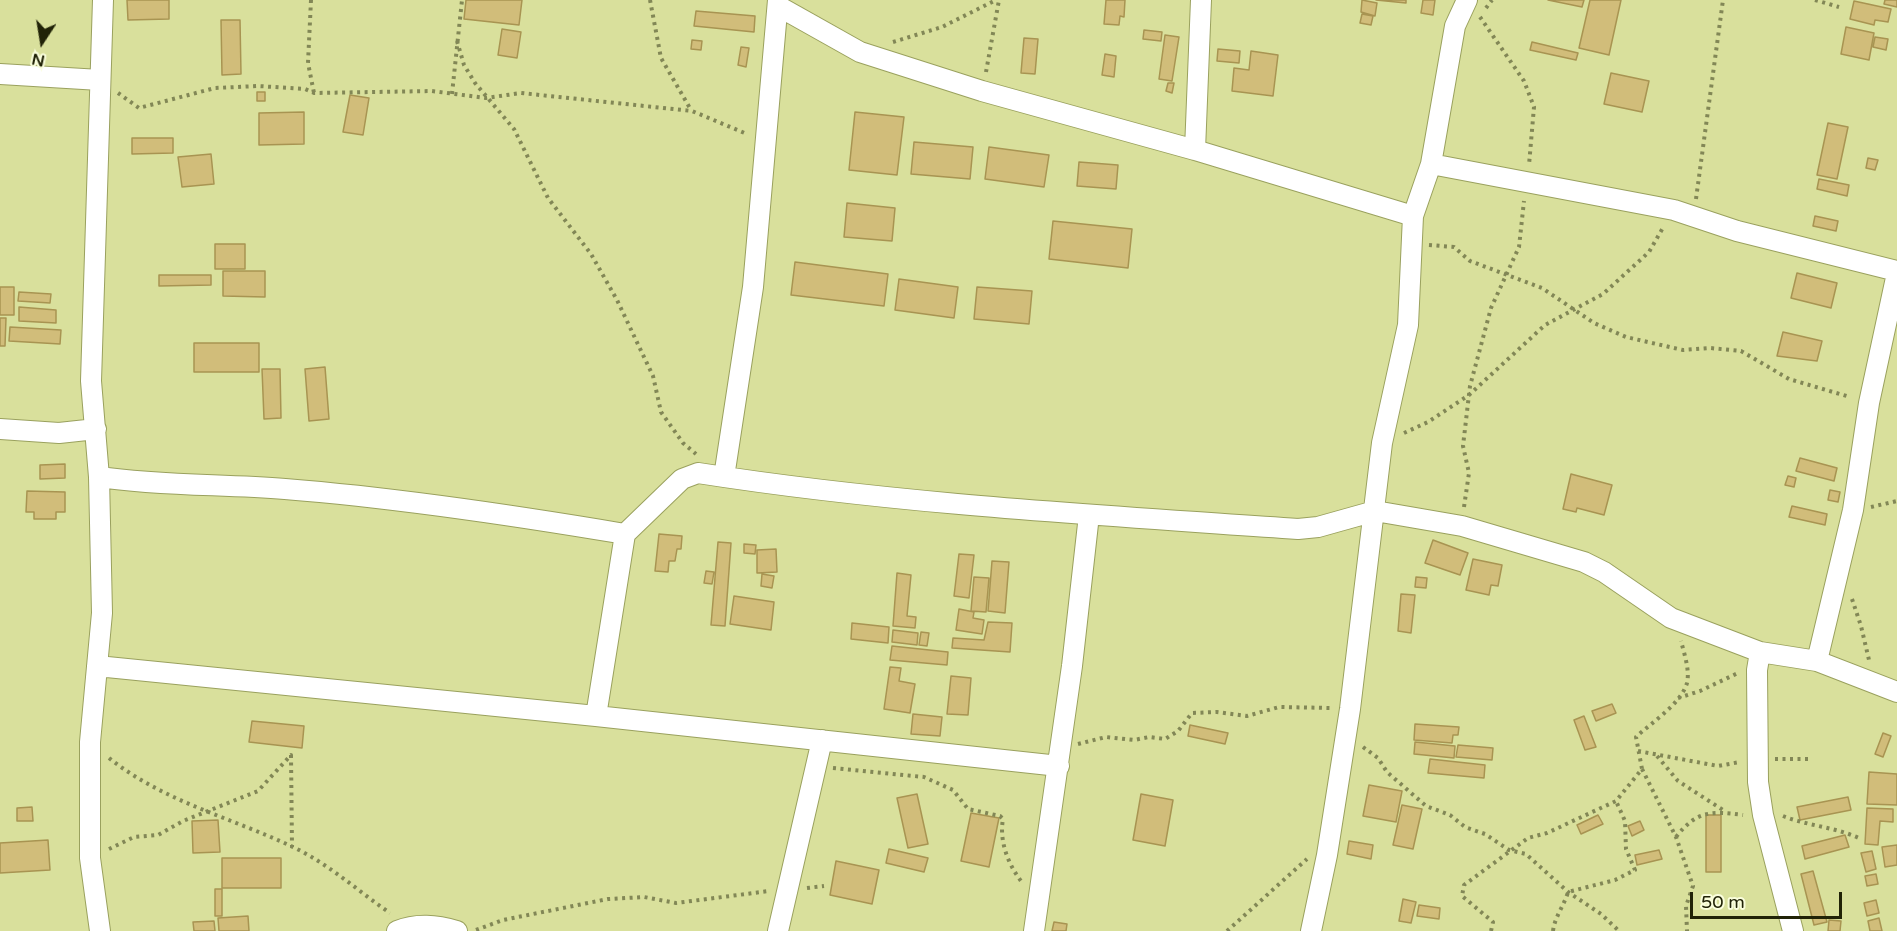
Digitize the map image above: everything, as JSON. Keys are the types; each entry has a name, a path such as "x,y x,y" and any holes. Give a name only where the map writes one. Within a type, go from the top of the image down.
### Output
{"street":[{"path":"100,931 90,858 90,742 102,613 99,477 91,381 103,0"},
{"path":"1195,150 1202,0"},
{"path":"1311,931 1329,846 1350,709 1382,443 1408,325 1413,216 1431,164 1455,26 1467,0"},
{"path":"718,476 753,287 764,141 778,3 860,52 982,91 1195,150 1413,216"},
{"path":"0,74 99,80"},
{"path":"1431,164 1674,210 1756,236 1897,272 1869,403 1853,510 1817,661"},
{"path":"0,429 59,433 96,429"},
{"path":"596,716 625,534 682,479 698,473 928,500 1089,515 1298,529 1318,527 1375,511 1462,526 1584,562 1604,572 1671,618 1759,661 1817,661 1891,689"},
{"path":"99,477 141,483 298,490 449,507 625,534"},
{"path":"1034,931 1059,766 1089,515"},
{"path":"1759,661 1758,782 1763,815 1793,931"},
{"path":"97,666 596,716 1059,766"},
{"path":"778,931 814,766 822,740"},
{"path":"403,928 439,926 457,931"}],"path":[{"path":"311,0 308,63 314,93"},
{"path":"452,94 462,0"},
{"path":"650,0 661,58 692,111"},
{"path":"891,43 942,27 998,0"},
{"path":"982,91 998,0"},
{"path":"1694,218 1723,0"},
{"path":"1815,0 1839,7 1835,0"},
{"path":"1462,526 1469,473 1463,446 1469,395 1491,308 1519,247 1523,219 1524,182 1529,167 1534,107 1524,81 1479,16"},
{"path":"457,42 464,65 486,98 514,129 548,198 591,254 617,300 653,376 661,412 683,444 718,476"},
{"path":"99,80 139,108 215,88 258,86 305,89 314,93 432,91 486,98 521,93 692,111 764,141"},
{"path":"1382,443 1428,422 1469,395 1545,325 1574,307 1603,294 1649,252 1674,210"},
{"path":"1413,237 1432,247 1454,247 1470,261 1542,288 1594,322 1626,338 1683,350 1710,348 1741,351 1789,379 1869,403"},
{"path":"1840,570 1861,626 1866,653 1891,689"},
{"path":"1671,618 1681,642 1687,671 1686,684 1678,698 1636,737 1642,769 1676,837 1693,886 1686,906 1687,931"},
{"path":"1678,698 1700,692 1759,661"},
{"path":"1060,746 1106,737 1134,740 1149,737 1165,739 1178,731 1192,713 1217,712 1247,716 1279,707 1350,709"},
{"path":"1346,733 1378,758 1386,772 1426,806 1450,815 1465,827 1485,834 1509,850 1526,854 1568,892 1601,914 1619,931"},
{"path":"90,742 152,786 206,813 292,847 319,861 403,928"},
{"path":"1638,751 1718,766 1758,760 1810,759"},
{"path":"90,858 134,837 158,835 183,821 258,791 291,755 292,847"},
{"path":"1657,756 1678,781 1725,811"},
{"path":"814,766 924,777 953,790 968,809 1000,816 1003,819 1001,831 1010,867 1038,904"},
{"path":"1491,931 1492,922 1462,896 1464,885 1528,838 1547,833 1616,801 1642,769"},
{"path":"1568,892 1615,880 1635,870 1626,849 1625,821 1616,801"},
{"path":"1227,931 1274,891 1313,852"},
{"path":"470,931 503,920 608,899 644,897 676,903 824,886"},
{"path":"1553,931 1555,920 1564,905 1568,892"}],"building":[{"path":"127,0 169,0 169,19 128,20"},
{"path":"466,0 522,0 519,25 464,19"},
{"path":"1106,0 1125,0 1124,17 1120,16 1119,25 1104,24"},
{"path":"1362,0 1377,3 1375,16 1361,12"},
{"path":"1376,0 1406,0 1406,3"},
{"path":"1423,0 1435,0 1433,15 1421,13"},
{"path":"1548,0 1584,0 1582,7"},
{"path":"1590,0 1621,0 1609,55 1579,48"},
{"path":"1885,0 1897,0 1897,7 1884,4"},
{"path":"1854,1 1891,9 1888,22 1875,20 1874,25 1850,19"},
{"path":"696,11 755,16 754,32 694,26"},
{"path":"1362,14 1373,16 1371,25 1360,23"},
{"path":"221,20 240,20 241,74 222,75"},
{"path":"1846,27 1874,33 1869,60 1841,54"},
{"path":"502,29 521,32 517,58 498,55"},
{"path":"1144,30 1162,32 1161,41 1143,39"},
{"path":"1165,35 1179,37 1172,81 1159,79"},
{"path":"1875,37 1888,39 1886,50 1873,47"},
{"path":"1024,38 1038,39 1035,74 1021,73"},
{"path":"692,40 702,41 701,50 691,49"},
{"path":"1532,42 1578,53 1576,60 1530,50"},
{"path":"741,47 749,48 746,67 738,65"},
{"path":"1218,49 1240,51 1239,63 1217,61"},
{"path":"1251,51 1278,55 1273,96 1232,91 1234,68 1249,70"},
{"path":"1105,54 1116,56 1114,77 1102,75"},
{"path":"1611,73 1649,81 1642,112 1604,104"},
{"path":"1168,83 1174,83 1172,93 1166,91"},
{"path":"257,92 265,92 265,101 257,101"},
{"path":"350,95 369,98 363,135 343,132"},
{"path":"304,112 304,144 259,145 259,113"},
{"path":"855,112 904,117 897,175 849,170"},
{"path":"1828,123 1848,127 1837,179 1817,175"},
{"path":"132,138 173,138 173,153 132,154"},
{"path":"914,142 973,147 970,179 911,174"},
{"path":"989,147 1049,155 1044,187 985,179"},
{"path":"211,154 214,184 182,187 178,157"},
{"path":"1868,158 1878,160 1875,170 1866,168"},
{"path":"1079,162 1118,165 1116,189 1077,186"},
{"path":"1819,179 1849,185 1847,196 1817,189"},
{"path":"847,203 895,208 892,241 844,237"},
{"path":"1815,216 1838,221 1836,231 1813,226"},
{"path":"1053,221 1132,229 1128,268 1049,259"},
{"path":"215,244 245,244 245,269 215,269"},
{"path":"795,262 888,274 884,306 791,295"},
{"path":"223,271 265,271 265,297 223,296"},
{"path":"1797,273 1837,283 1831,308 1791,298"},
{"path":"159,275 211,275 211,285 159,286"},
{"path":"899,279 958,287 954,318 895,310"},
{"path":"0,287 14,287 14,315 0,315"},
{"path":"977,287 1032,291 1029,324 974,319"},
{"path":"19,292 51,294 50,303 18,301"},
{"path":"19,307 56,310 56,323 19,321"},
{"path":"0,318 6,318 5,346 0,346"},
{"path":"10,327 61,330 60,344 9,341"},
{"path":"1783,332 1822,341 1817,361 1777,356"},
{"path":"194,343 259,343 259,372 194,372"},
{"path":"325,367 329,419 309,421 305,369"},
{"path":"262,369 280,369 281,418 264,419"},
{"path":"1800,458 1837,468 1834,481 1796,471"},
{"path":"65,464 65,478 40,479 40,465"},
{"path":"1571,474 1612,485 1604,515 1577,508 1576,512 1563,509"},
{"path":"1788,476 1796,478 1794,487 1785,485"},
{"path":"1830,490 1840,492 1838,502 1828,500"},
{"path":"27,491 65,492 65,512 56,512 56,519 34,519 34,512 26,512"},
{"path":"1792,506 1827,514 1825,525 1789,517"},
{"path":"659,534 682,536 681,549 677,549 675,561 669,561 668,572 655,571"},
{"path":"1433,540 1468,553 1460,575 1425,563"},
{"path":"718,542 731,543 725,626 711,625"},
{"path":"744,544 756,545 755,554 744,553"},
{"path":"776,549 777,572 757,573 757,550"},
{"path":"959,554 974,555 969,598 954,596"},
{"path":"1473,559 1502,565 1498,586 1491,585 1489,595 1466,590"},
{"path":"992,561 1009,562 1005,613 988,611"},
{"path":"706,571 714,572 712,584 704,583"},
{"path":"897,573 911,575 907,616 916,617 915,628 893,626"},
{"path":"762,574 774,576 772,588 761,586"},
{"path":"974,577 989,578 986,612 971,611"},
{"path":"1416,577 1427,578 1426,588 1415,587"},
{"path":"1401,594 1415,595 1411,633 1398,631"},
{"path":"734,596 774,602 771,630 730,624"},
{"path":"959,609 974,612 973,618 984,620 982,634 956,630"},
{"path":"988,622 1012,623 1010,652 952,648 953,638 984,640"},
{"path":"852,623 889,627 888,643 851,639"},
{"path":"893,630 918,633 917,645 892,642"},
{"path":"921,632 929,633 927,646 919,645"},
{"path":"892,646 948,652 947,665 890,660"},
{"path":"890,667 901,668 899,681 915,684 910,713 884,709"},
{"path":"951,676 971,678 968,715 947,714"},
{"path":"1612,704 1616,713 1596,721 1592,711"},
{"path":"913,714 942,717 940,736 911,734"},
{"path":"1584,716 1596,747 1585,750 1574,720"},
{"path":"252,721 304,726 302,748 249,742"},
{"path":"1415,724 1459,727 1458,735 1453,735 1452,743 1414,740"},
{"path":"1190,725 1228,733 1225,744 1188,736"},
{"path":"1883,733 1891,736 1883,757 1875,754"},
{"path":"1415,742 1455,746 1454,758 1414,754"},
{"path":"1458,745 1493,748 1492,760 1456,757"},
{"path":"1430,759 1485,765 1484,778 1428,773"},
{"path":"1869,772 1897,774 1897,805 1867,804"},
{"path":"1369,785 1402,791 1396,822 1363,816"},
{"path":"917,794 928,844 908,848 897,798"},
{"path":"1141,794 1173,800 1165,846 1133,840"},
{"path":"1848,797 1851,810 1800,820 1797,807"},
{"path":"1402,805 1422,809 1413,849 1393,845"},
{"path":"32,807 33,821 17,821 17,808"},
{"path":"1867,808 1893,809 1893,822 1880,821 1878,845 1865,844"},
{"path":"971,813 999,818 989,867 961,861"},
{"path":"1598,815 1603,824 1581,834 1577,825"},
{"path":"1706,815 1721,815 1721,872 1706,872"},
{"path":"218,820 220,852 193,853 192,821"},
{"path":"1640,821 1644,830 1632,836 1628,826"},
{"path":"1845,835 1849,847 1805,859 1802,846"},
{"path":"48,840 50,870 0,873 0,843"},
{"path":"1349,841 1373,845 1371,859 1347,854"},
{"path":"1897,845 1897,865 1885,867 1882,847"},
{"path":"889,849 928,858 924,872 886,863"},
{"path":"1659,850 1662,859 1637,865 1635,855"},
{"path":"1872,851 1876,869 1866,872 1861,853"},
{"path":"222,858 281,858 281,888 222,888"},
{"path":"836,861 879,870 872,904 830,895"},
{"path":"1813,871 1827,922 1814,925 1801,874"},
{"path":"1876,874 1878,884 1867,886 1865,876"},
{"path":"215,889 222,889 222,916 215,916"},
{"path":"1403,899 1416,902 1411,923 1399,921"},
{"path":"1876,900 1879,913 1867,916 1864,903"},
{"path":"1419,905 1440,908 1439,919 1417,916"},
{"path":"248,916 249,931 219,931 218,918"},
{"path":"1879,918 1882,931 1870,931 1868,921"},
{"path":"1829,920 1841,921 1840,931 1828,931"},
{"path":"214,921 215,931 194,931 193,922"},
{"path":"1054,922 1067,924 1066,931 1052,931"}]}
